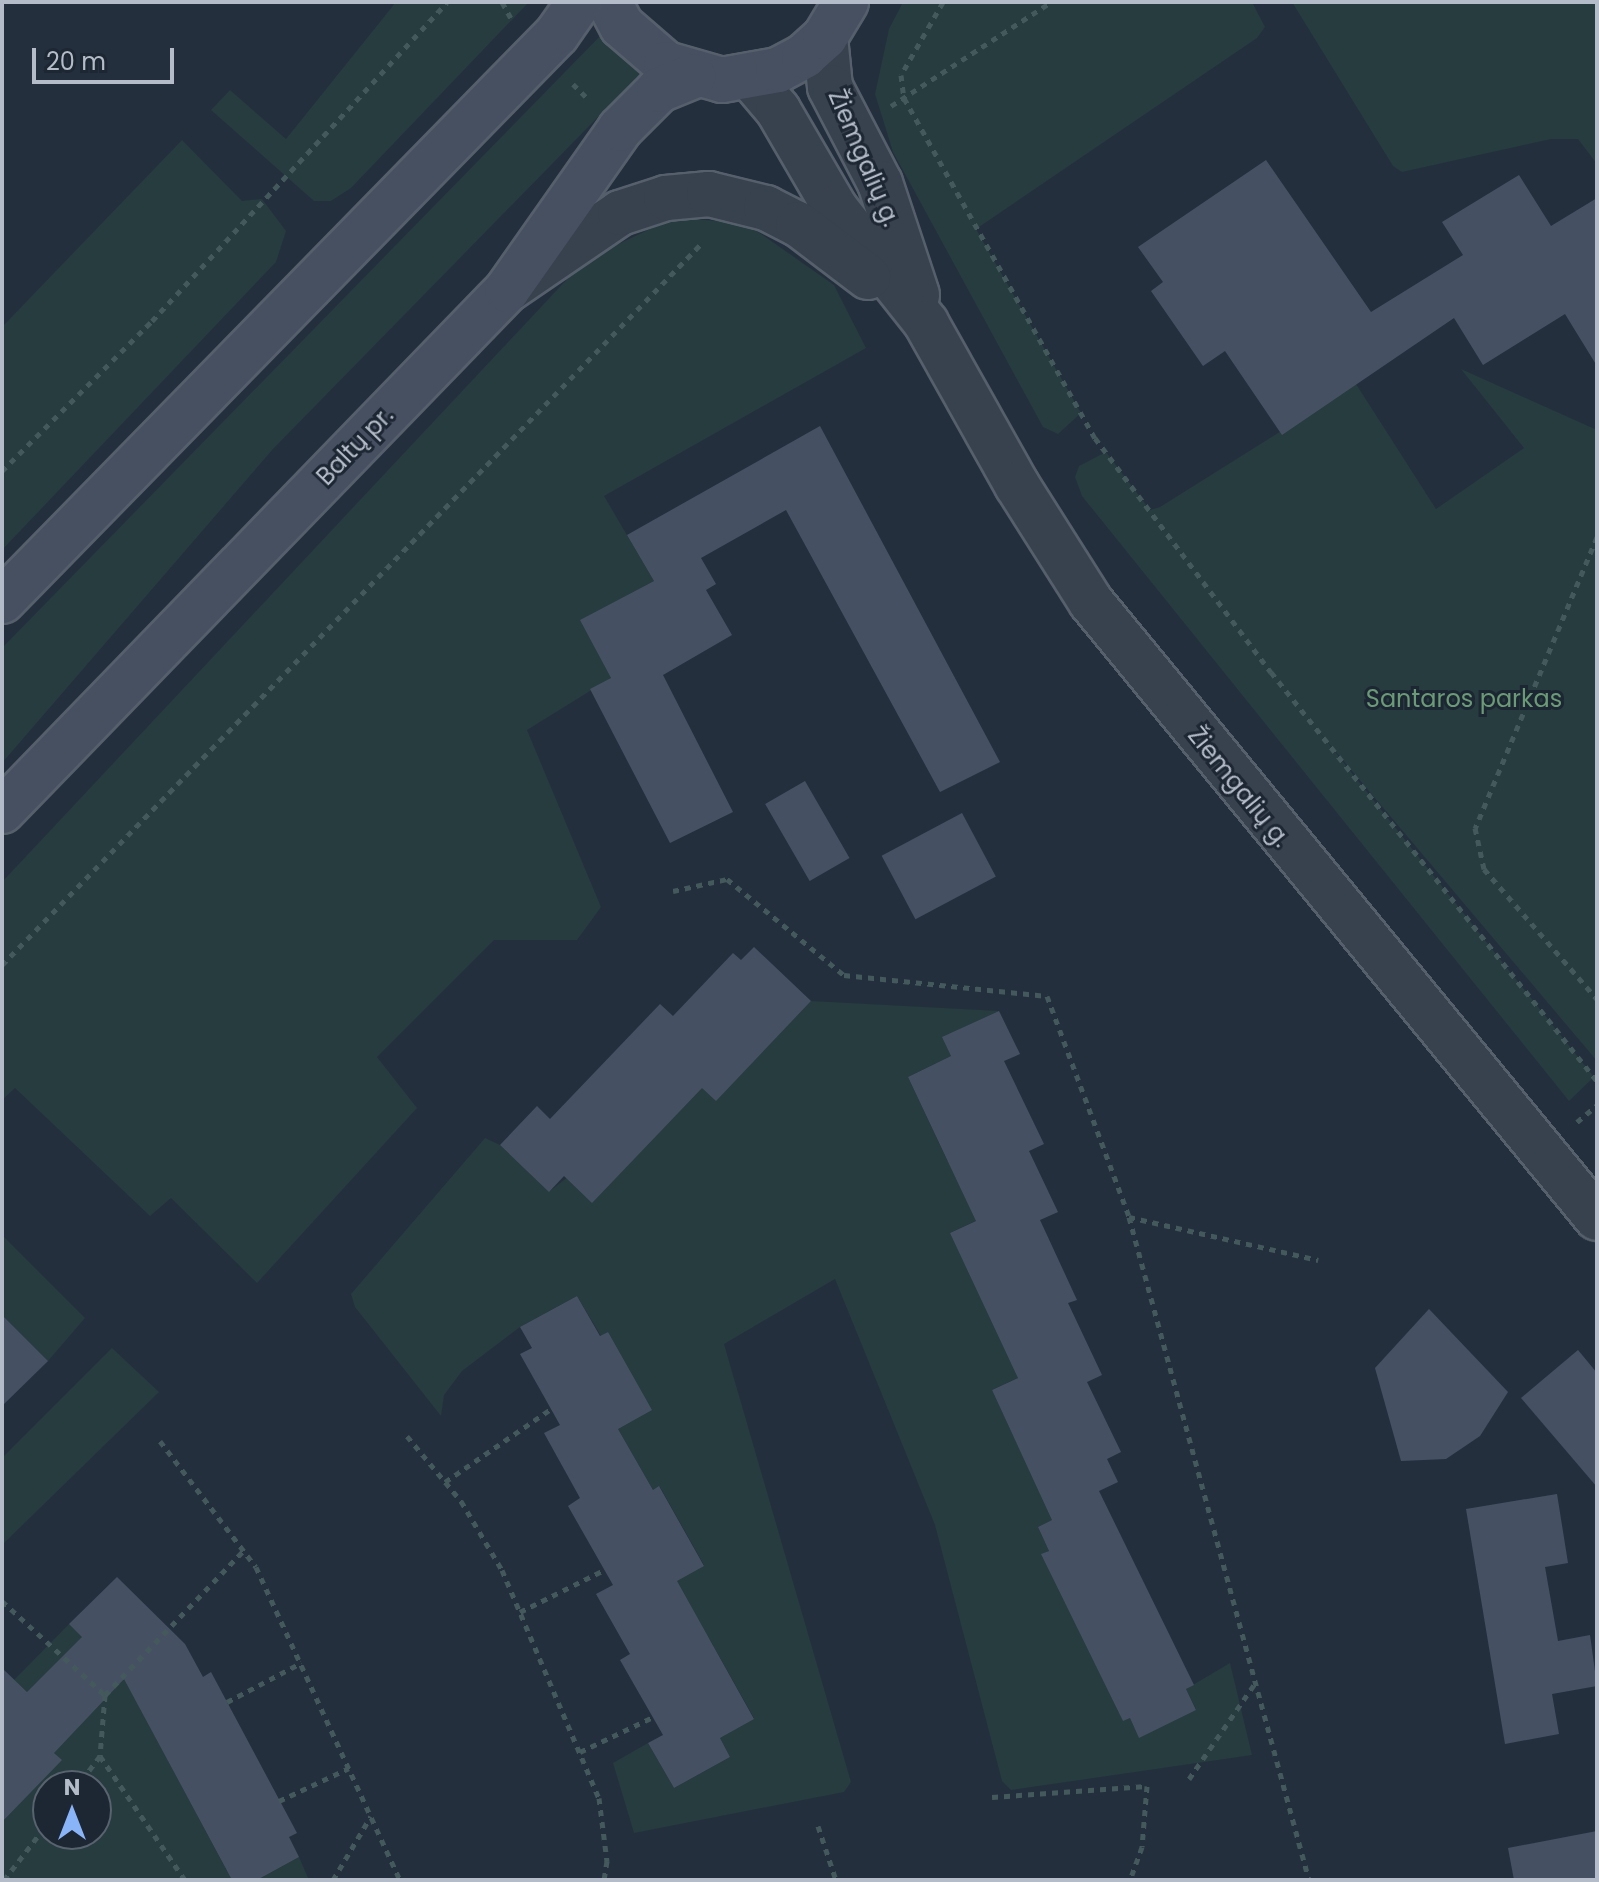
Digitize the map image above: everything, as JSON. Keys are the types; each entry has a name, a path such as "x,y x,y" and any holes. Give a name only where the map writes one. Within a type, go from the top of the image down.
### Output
{"main road":[{"path":"2,601 557,34 579,2"},
{"name":"Baltų pr.","path":"609,2 642,48 693,76"},
{"name":"Baltų pr.","path":"2,811 507,290 620,129 659,90 693,76 751,78 778,70 836,19"}],"street":[{"name":"Žiemgalių g.","path":"836,19 830,87 880,183 926,323"},
{"name":"Žiemgalių g.","path":"751,78 778,110 835,208 926,323 1017,485 1091,602 1597,1218"},
{"path":"507,290 620,213 666,198 709,194 766,208 798,224 926,323"}],"path":[{"path":"2,471 152,321 447,2"},
{"path":"943,2 901,75 904,98 1095,438 1271,672 1597,1081"},
{"path":"852,128 904,98 1041,5 1051,2"},
{"path":"2,965 706,239 709,194"},
{"path":"1597,537 1475,828 1484,869 1597,999"},
{"path":"673,891 727,879 844,975 1047,996 1129,1217 1309,1880"},
{"path":"1129,1217 1318,1260"},
{"path":"445,1482 551,1409"},
{"path":"407,1436 445,1482 502,1570 599,1798 607,1861 604,1880"},
{"path":"160,1441 244,1550 301,1663 400,1880"},
{"path":"89,1770 100,1756 105,1695 244,1550"},
{"path":"520,1612 604,1570"},
{"path":"2,1601 105,1695"},
{"path":"227,1702 301,1663"},
{"path":"1189,1779 1256,1682"},
{"path":"580,1752 653,1717"},
{"path":"100,1756 185,1880"},
{"path":"279,1801 349,1768"},
{"path":"992,1797 1147,1786 1142,1847 1130,1880"},
{"path":"333,1880 371,1816"},
{"path":"818,1826 836,1880"},
{"path":"4,1880 32,1844"}],"green space":[{"path":"396,2 529,2 351,188 331,201 314,201 211,110 230,90 286,139"},
{"path":"903,2 1252,2 1265,27 1257,38 976,229 1081,413 1058,434 1043,427 893,152 875,94 889,29"},
{"path":"1292,2 1597,2 1597,164 1578,139 1551,139 1402,172 1393,166"},
{"path":"604,32 642,72 273,449 2,763 2,648"},
{"path":"182,140 242,201 262,199 286,231 276,262 2,550 2,327"},
{"path":"675,217 747,224 834,285 866,348 604,496 654,581 581,620 611,678 527,730 601,907 577,940 494,940 377,1057 417,1108 257,1283 171,1198 150,1216 15,1088 2,1100 2,882 585,260"},
{"name":"Santaros parkas","path":"1461,369 1597,430 1597,1061 1320,733 1594,1077 1569,1101 1082,496 1075,477 1079,466 1106,452 1150,510 1160,507 1356,384 1436,509 1524,448"},
{"path":"811,1001 999,1011 943,1037 951,1056 908,1077 947,1160 990,1214 950,1233 1030,1372 992,1390 1030,1471 1093,1500 1038,1527 1049,1551 1042,1554 1123,1720 1130,1718 1139,1737 1196,1709 1186,1689 1230,1663 1252,1755 1011,1790 1002,1781 935,1525 835,1279 724,1344 851,1782 844,1792 634,1833 613,1763 648,1743 674,1788 730,1757 720,1738 754,1718 710,1640 667,1586 704,1565 660,1487 653,1490 618,1429 608,1332 601,1336 577,1296 520,1327 462,1371 444,1395 441,1416 355,1307 351,1294 485,1138 500,1145 550,1191 693,1078 716,1100"},
{"path":"2,1235 85,1318 48,1361 2,1315"},
{"path":"112,1348 159,1392 2,1545 2,1458"},
{"path":"69,1624 135,1681 140,1708 227,1871 240,1880 2,1880 2,1822 32,1790 32,1850 112,1850 112,1770 51,1770 61,1760 54,1753 41,1679 27,1692 14,1680"},
{"path":"299,1857 309,1880 257,1880"}],"building":[{"path":"1266,160 1371,312 1463,255 1442,222 1519,175 1551,226 1597,198 1597,366 1565,314 1483,365 1454,318 1282,435 1225,351 1203,366 1151,291 1163,282 1138,247"},
{"path":"820,426 1000,762 940,792 786,510 701,558 716,584 706,590 732,635 663,675 733,812 670,843 590,689 611,678 580,620 654,581 627,535"},
{"path":"805,781 850,858 810,881 765,804"},
{"path":"962,813 996,877 915,919 882,856"},
{"path":"754,947 811,1001 716,1101 702,1088 592,1203 564,1176 549,1192 500,1145 537,1106 550,1119 660,1004 673,1016 733,953 741,960"},
{"path":"999,1011 1020,1054 1004,1061 1044,1144 1029,1151 1058,1212 1040,1220 1077,1300 1068,1303 1102,1375 1087,1382 1121,1452 1107,1459 1118,1482 1099,1491 1194,1685 1186,1689 1196,1710 1139,1738 1130,1718 1123,1721 1041,1554 1049,1551 1038,1527 1052,1520 992,1390 1018,1378 950,1233 976,1221 908,1077 951,1056 942,1037"},
{"path":"577,1296 600,1336 608,1332 652,1410 618,1429 653,1490 659,1486 704,1566 677,1581 754,1719 720,1738 730,1757 674,1788 648,1743 663,1735 620,1660 630,1654 596,1594 613,1585 568,1506 580,1498 544,1433 560,1425 520,1354 532,1348 520,1327"},
{"path":"1429,1309 1508,1392 1480,1436 1446,1459 1401,1461 1375,1368"},
{"path":"2,1315 48,1361 2,1406"},
{"path":"1578,1350 1597,1373 1597,1487 1521,1398"},
{"path":"1557,1494 1568,1563 1545,1567 1558,1641 1590,1635 1597,1686 1552,1694 1559,1734 1505,1744 1466,1509"},
{"path":"117,1577 185,1644 203,1677 211,1672 297,1833 289,1837 299,1857 257,1880 232,1880 124,1679 54,1753 62,1760 52,1770 32,1770 32,1791 2,1822 2,1668 27,1692 82,1637 69,1624"},
{"path":"1597,1831 1597,1880 1514,1880 1508,1848"}]}
